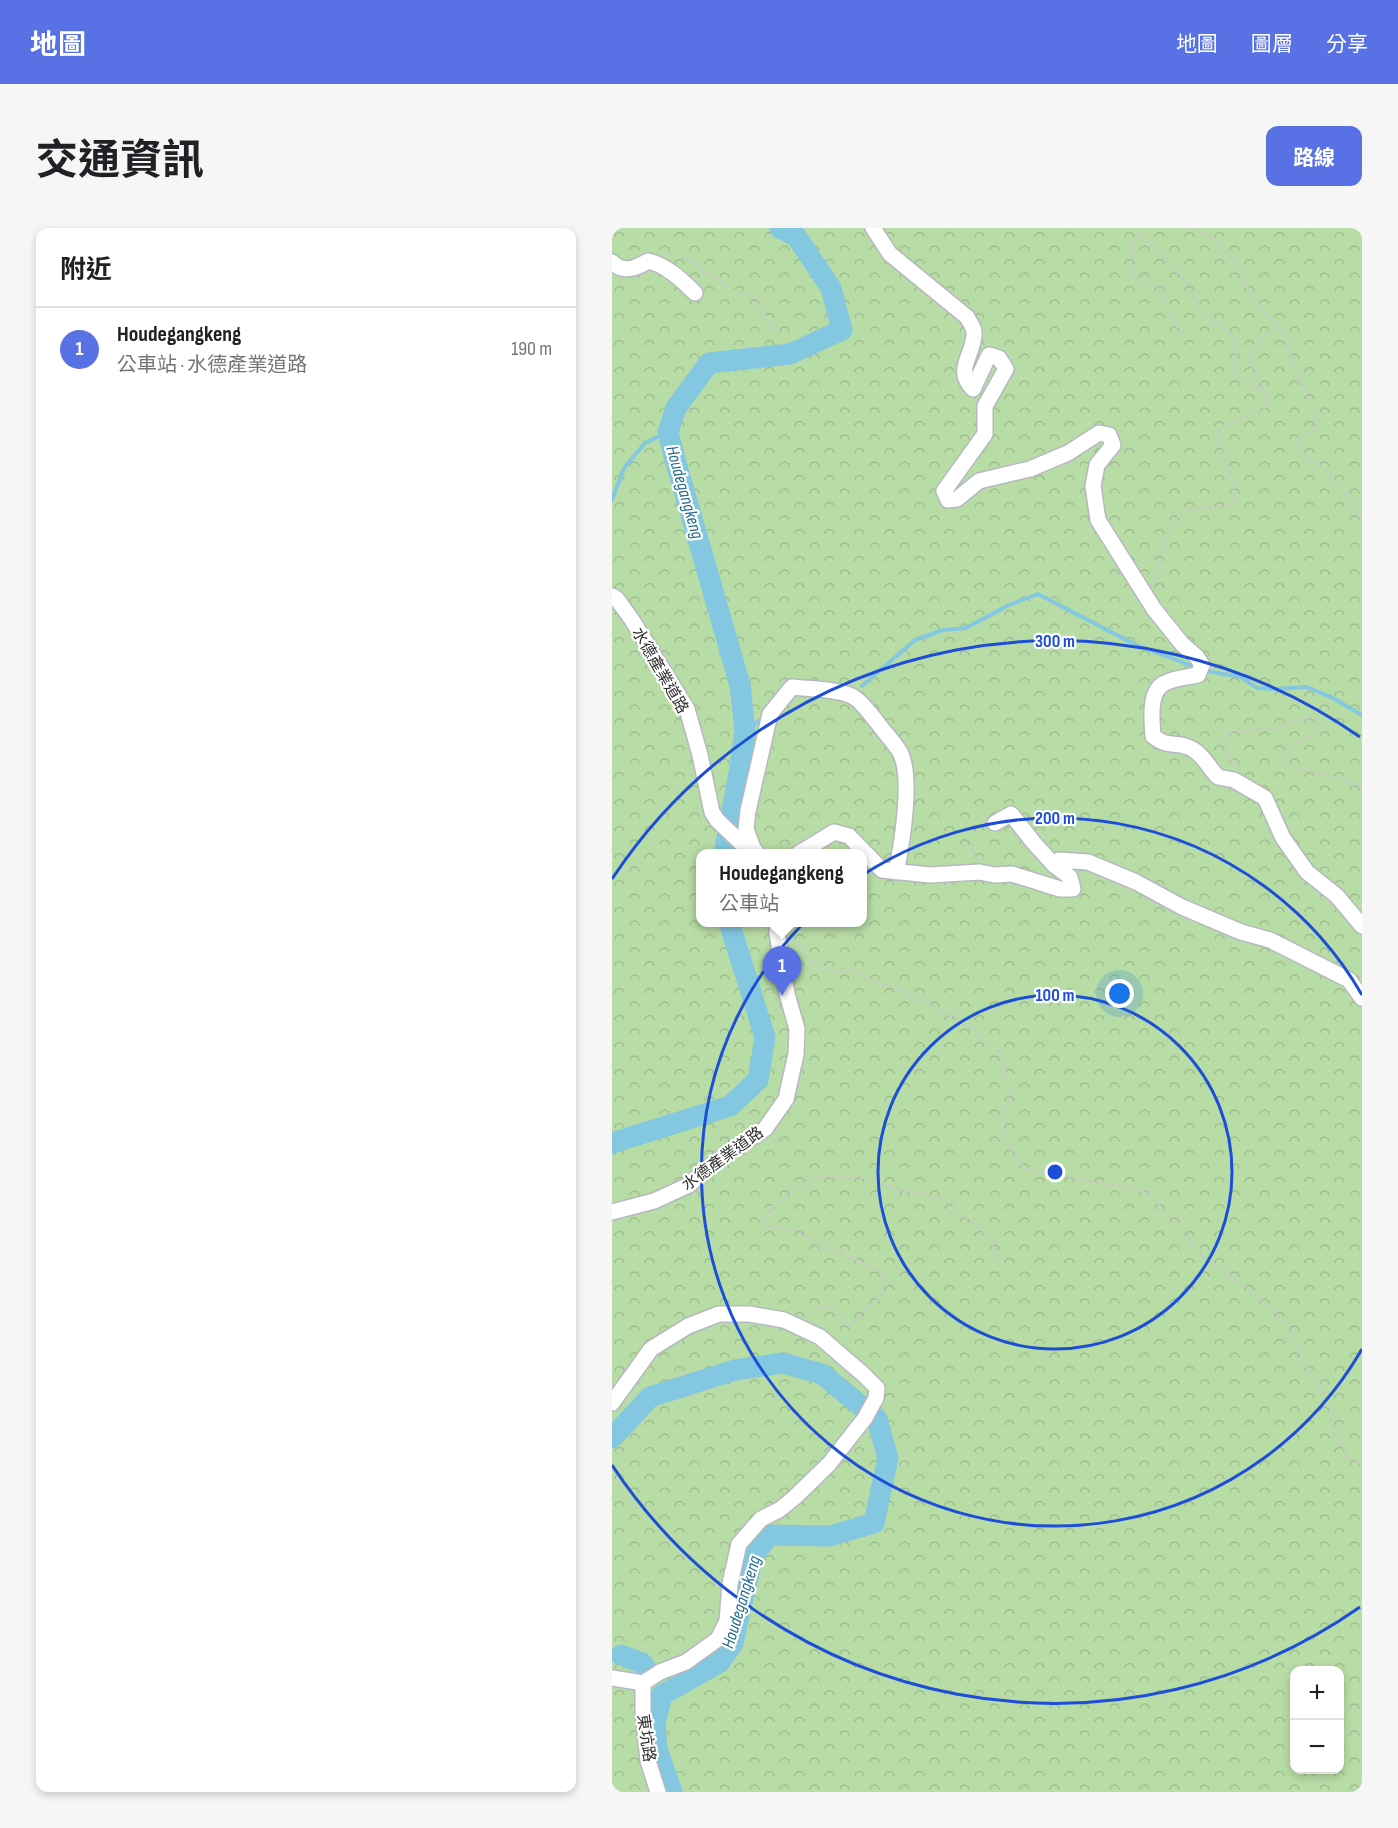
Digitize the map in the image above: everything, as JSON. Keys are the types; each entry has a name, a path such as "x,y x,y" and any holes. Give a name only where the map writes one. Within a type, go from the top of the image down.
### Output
{"street":[{"path":"873,228 890,254 967,317 973,327 974,335 963,370 968,384 973,389 989,355 999,358 1006,369 985,406 985,434 944,491 948,500 957,499 979,481 1030,469 1068,453 1099,433 1108,435 1113,445 1097,465 1093,486 1098,520 1168,629 1202,664 1198,675 1162,683 1155,693 1151,715 1153,736 1163,744 1189,747 1205,759 1218,777 1234,780 1265,798 1283,838 1307,872 1337,896 1362,926"},
{"path":"612,262 618,268 627,269 639,267 648,261 654,263 695,293"},
{"name":"水德產業道路","path":"612,596 617,599 632,620 687,709 700,755 711,812 717,820 750,848"},
{"path":"750,848 746,829 748,811 770,714 792,687 833,692 849,695 861,701 900,752 904,766 905,795 903,836 897,872"},
{"path":"867,857 882,870 930,875 980,872 994,875 1012,874 1060,889 1073,889 1070,878 1054,865 1011,814 995,823"},
{"path":"806,849 834,832 849,836 860,849"},
{"path":"1054,865 1059,860 1088,862 1136,882 1182,907 1240,932 1270,940 1349,980 1362,998"},
{"name":"水德產業道路","path":"612,1212 654,1201 689,1185 719,1160 765,1129 786,1099 796,1054 797,1029 787,994 777,928"},
{"path":"612,1403 651,1349 688,1326 719,1314 749,1314 784,1320 820,1337 877,1388 876,1398 865,1418 829,1464 786,1504 761,1520 739,1544 730,1584 727,1621 718,1639 686,1662 660,1672 643,1683 612,1678"},
{"name":"東坑路","path":"643,1683 648,1761 658,1792"}],"path":[{"path":"1192,228 1212,237 1224,249 1242,274 1252,299 1285,338 1295,369 1317,416 1317,427 1298,439 1296,444 1339,484 1362,521"},
{"path":"1181,334 1172,320 1161,289 1134,277 1131,269 1133,238 1138,232 1190,286 1201,313 1236,340 1238,345 1235,367 1237,376 1268,394"},
{"path":"648,261 671,253 739,293 759,299 766,319 776,332"},
{"path":"1147,597 1158,575 1166,535 1177,519 1189,511 1224,507 1234,501 1234,485 1217,434 1222,426 1232,420 1256,414 1267,405 1268,394 1251,367 1250,358 1255,344 1276,325"},
{"path":"1241,770 1226,750 1225,737 1236,731 1271,729 1314,716 1319,723 1317,733 1289,746 1285,754 1288,763 1296,770 1329,775 1361,788"},
{"path":"971,842 980,872"},
{"path":"777,928 795,941 816,964 828,970 859,972 873,982 895,987 935,1007 980,1035 1000,1053 1007,1079 1009,1101 1001,1118 1010,1150 1024,1169 1146,1192 1156,1200 1166,1217 1179,1222 1201,1254 1259,1298 1289,1325 1304,1363 1325,1394 1329,1415 1348,1459 1362,1464"},
{"path":"784,1320 796,1315 811,1313 825,1305 831,1306 845,1324 850,1325 881,1296 885,1282 877,1269 834,1251 792,1229 765,1225 768,1212 778,1201 817,1177 865,1178 904,1191 939,1198 950,1204 989,1238 1002,1261"}],"green space":[{"path":"612,228 1362,228 1362,1792 612,1792"}],"waterway":[{"name":"Houdegangkeng","path":"725,849 745,731 740,685 668,432 676,408 709,363 790,354 842,330 831,288 796,236 780,228"},
{"path":"612,500 624,468 645,443 668,432"},
{"path":"862,686 915,640 943,630 966,628 1009,605 1038,594 1136,645 1195,667"},
{"path":"1206,671 1241,677 1257,688 1306,687 1331,697 1362,715"},
{"path":"745,731 763,718"},
{"name":"Houdegangkeng","path":"612,1143 730,1106 758,1080 765,1037 731,927"},
{"name":"Houdegangkeng","path":"612,1438 650,1397 735,1370 783,1363 822,1374 877,1419 888,1458 874,1523 830,1536 770,1535 753,1555 733,1643 720,1662 662,1695 655,1724 657,1749 672,1792"},
{"path":"621,1655 642,1663 646,1669"}],"place":[{"name":"Houdegangkeng","path":"782,996"}]}
